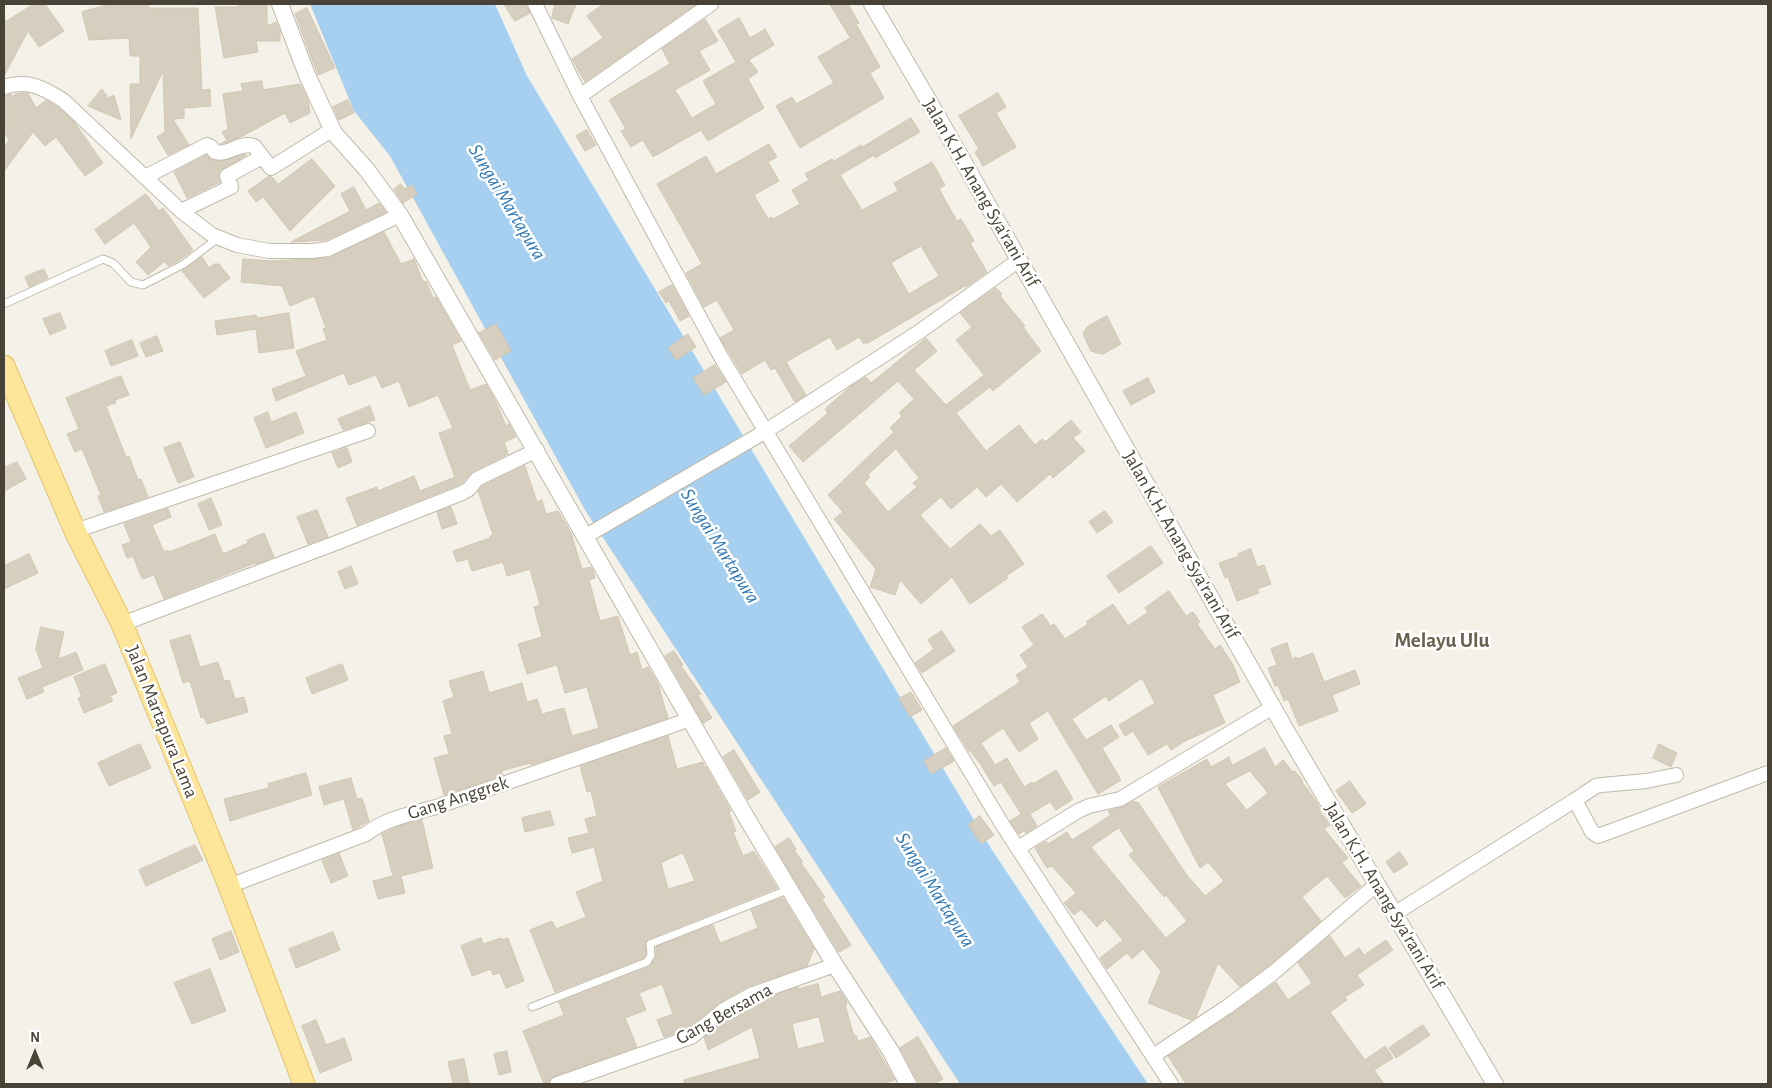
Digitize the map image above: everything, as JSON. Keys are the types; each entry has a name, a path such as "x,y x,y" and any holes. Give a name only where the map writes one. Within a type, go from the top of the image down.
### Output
{"main road":[{"name":"Jalan Martapura Lama","path":"4,366 75,531 122,624 229,886 304,1084"}],"street":[{"path":"280,4 307,75 333,131 367,170 400,215 537,450 591,533 691,720 835,965 890,1050 908,1084"},
{"path":"535,4 580,96 721,357 1018,848 1171,1084"},
{"path":"580,96 711,4"},
{"name":"Jalan K.H. Anang Sya'rani Arif","path":"872,4 1273,708 1495,1084"},
{"path":"4,87 17,83 32,84 46,89 64,101 181,211 212,235 237,245 256,249 312,252 328,249 400,215"},
{"path":"145,177 207,145 215,152 221,154 250,144 254,146 271,168 333,131"},
{"path":"181,211 231,187 227,176 262,157"},
{"path":"591,533 766,431 919,332 1019,260"},
{"path":"75,531 368,431"},
{"path":"122,624 462,493 477,480 537,450"},
{"path":"1018,848 1078,811 1089,806 1120,799 1273,708"},
{"name":"Gang Anggrek","path":"229,886 366,834 374,828 396,818 436,807 691,720"},
{"path":"1575,800 1592,832 1598,836 1760,778 1768,773"},
{"path":"1394,914 1596,786 1646,781 1676,775"},
{"path":"1153,1056 1227,1007 1273,973 1376,885"},
{"name":"Gang Bersama","path":"557,1084 691,1037 724,1010 753,994 835,965"}],"lane":[{"path":"4,304 103,259 113,263 131,282 143,285 184,264 218,237"},
{"path":"532,1007 647,962 652,955 650,944 790,889"}],"water":[{"name":"Sungai Martapura","path":"310,4 495,4 527,76 992,850 1148,1084 960,1084 585,510 390,156 354,111"}],"building":[{"path":"34,4 45,4 64,31 39,47 28,31 4,76 4,23"},
{"path":"111,4 149,4 148,8 198,8 202,90 210,89 211,106 184,108 184,118 173,119 189,145 168,155 157,137 165,132 163,71 131,139 130,84 140,84 140,56 130,56 129,38 89,40 82,12"},
{"path":"238,4 267,4 267,26 276,22 280,31 280,41 256,41 258,52 224,58 215,7 238,7"},
{"path":"504,4 526,4 530,13 515,21"},
{"path":"555,4 576,4 568,24 552,18"},
{"path":"604,4 696,4 585,82 572,59 603,38 587,16"},
{"path":"830,4 848,4 859,23 856,24 880,67 870,73 884,98 800,148 776,106 792,97 796,104 834,83 818,57 850,38"},
{"path":"307,8 335,68 318,75 295,14"},
{"path":"739,18 750,38 765,29 774,45 749,60 758,72 748,79 764,108 708,141 701,130 653,157 643,140 631,147 621,131 626,129 609,100 670,64 662,49 705,19 718,41 699,51 710,70 675,90 692,118 716,104 703,81 736,62 718,31"},
{"path":"262,81 263,90 300,84 308,100 310,113 290,123 285,113 239,138 220,144 227,140 222,132 228,129 223,94 243,91 241,84"},
{"path":"102,89 108,98 114,95 121,120 88,106"},
{"path":"18,93 28,93 36,108 46,100 59,108 74,122 103,163 85,176 56,137 45,146 33,132 4,171 4,147 9,140 4,131 4,96 11,94 12,96"},
{"path":"998,93 1006,107 996,113 1016,147 983,166 975,152 979,149 959,116"},
{"path":"348,100 354,113 339,120 333,107"},
{"path":"911,118 920,132 875,158 874,155 840,175 862,210 898,191 894,183 932,162 945,185 939,189 957,221 961,219 974,241 970,243 987,272 966,287 868,343 863,343 859,337 837,350 830,337 786,362 806,395 795,402 775,368 771,370 765,360 742,374 720,338 734,330 717,300 704,307 686,273 702,264 657,184 706,156 716,174 769,144 777,157 768,162 779,181 754,195 768,219 772,217 773,219 800,204 792,190 809,180 805,174 832,159 834,161 861,145 862,147","holes":["921,246 939,276 909,294 891,263"]},
{"path":"587,130 596,145 585,151 576,136"},
{"path":"206,155 213,160 221,161 247,155 220,171 218,175 220,182 187,198 174,172"},
{"path":"312,159 335,186 290,231 263,197 256,202 248,191 269,176 278,184"},
{"path":"401,184 404,189 412,185 417,194 403,203 394,189"},
{"path":"354,187 366,210 379,203 386,212 326,240 291,242 350,211 341,194"},
{"path":"146,194 159,211 163,208 193,250 168,266 165,261 148,275 136,262 151,247 134,223 105,244 95,230"},
{"path":"384,232 401,264 414,259 423,282 426,281 433,298 436,297 461,341 452,345 470,390 486,384 506,426 509,424 516,437 504,442 508,454 473,471 458,485 357,525 346,498 377,487 378,491 414,476 420,491 455,477 439,433 453,428 438,395 409,407 399,381 382,388 376,375 349,385 344,373 276,401 272,389 306,376 296,351 327,340 323,329 326,328 314,296 290,306 282,286 241,282 243,259 271,261 329,258"},
{"path":"202,257 209,268 214,264 219,264 230,278 204,298 182,271"},
{"path":"44,269 48,278 29,287 25,277"},
{"path":"672,285 689,316 680,321 669,301 666,303 659,292"},
{"path":"996,288 1002,294 1000,296 1025,326 1023,327 1041,351 993,391 990,387 956,413 986,451 1019,425 1035,445 1042,439 1045,442 1071,420 1081,432 1073,438 1085,451 1053,478 1050,474 1017,502 1001,484 986,497 977,487 951,509 941,497 920,515 950,549 980,524 991,536 1000,530 1024,564 1006,576 1008,578 970,604 952,577 921,604 900,580 895,595 870,587 876,569 834,519 843,512 828,495 894,432 890,428 902,416 899,413 914,399 898,381 803,462 789,446 828,413 825,409 851,386 866,377 871,383 926,338 937,351 914,370 946,405 984,375 956,340 972,327 960,313","holes":["896,449 919,478 913,483 917,487 888,512 864,483 870,477 868,475"]},
{"path":"60,313 66,328 50,335 43,319"},
{"path":"289,313 294,348 259,353 256,329 217,335 215,321 256,315 257,318"},
{"path":"1107,316 1121,344 1103,354 1091,351 1083,334 1087,327"},
{"path":"496,324 511,351 495,360 479,333"},
{"path":"688,334 696,347 676,360 668,348"},
{"path":"157,336 163,351 146,357 140,343"},
{"path":"132,340 138,356 111,366 105,351"},
{"path":"715,365 726,382 704,395 693,378"},
{"path":"121,376 129,395 115,400 116,403 106,406 126,457 129,456 138,480 141,479 148,497 104,512 98,496 101,495 82,449 75,452 67,434 79,429 66,398"},
{"path":"1148,378 1155,392 1131,405 1123,391"},
{"path":"370,406 375,420 343,430 338,419"},
{"path":"268,412 271,422 296,412 304,433 266,448 254,418"},
{"path":"180,442 194,477 178,483 164,448"},
{"path":"347,448 352,462 338,468 332,453"},
{"path":"17,462 26,479 4,491 4,468"},
{"path":"525,466 537,502 542,500 546,514 558,511 571,533 582,569 591,567 593,570 595,578 589,580 600,621 618,616 630,655 637,652 642,670 648,667 658,684 668,718 531,765 530,763 501,771 503,775 444,795 434,758 449,754 444,736 452,734 443,701 454,697 449,681 483,671 489,693 522,683 527,702 537,699 542,714 564,708 572,736 599,728 587,687 565,693 557,665 527,674 518,644 542,637 534,607 540,605 530,569 507,576 503,562 472,571 468,559 457,562 453,551 490,538 493,535 478,491 483,486"},
{"path":"211,498 222,525 209,530 198,504"},
{"path":"451,507 457,524 442,529 437,512"},
{"path":"168,509 171,517 152,525 164,552 168,550 169,552 215,534 223,554 248,543 247,540 264,533 274,557 164,599 154,575 142,579 133,556 127,558 122,545 131,542 124,524"},
{"path":"317,510 328,537 308,544 297,517"},
{"path":"1105,511 1113,522 1097,533 1089,522"},
{"path":"1151,546 1163,563 1119,593 1107,576"},
{"path":"1251,549 1257,567 1264,565 1271,584 1257,589 1259,593 1237,601 1228,577 1225,578 1219,563 1239,556 1238,554"},
{"path":"29,554 38,573 4,589 4,566"},
{"path":"351,566 358,584 345,589 338,572"},
{"path":"1169,591 1186,616 1193,612 1200,622 1197,624 1215,649 1220,645 1232,663 1240,682 1213,695 1225,723 1185,741 1171,750 1167,744 1148,755 1133,731 1125,736 1119,725 1155,703 1142,678 1109,701 1106,696 1072,719 1086,740 1111,725 1119,737 1102,748 1121,780 1098,794 1048,711 1029,723 1038,739 1019,752 1003,728 981,743 995,765 1007,758 1024,787 1032,782 1033,784 1056,770 1073,799 1056,810 1050,802 1030,814 1037,826 1026,833 1024,831 1019,834 1010,821 1021,814 1001,782 994,786 953,726 1020,682 1016,675 1028,667 1020,655 1034,645 1022,627 1042,614 1051,626 1054,624 1065,639 1113,604 1128,626 1148,612 1145,608"},
{"path":"41,627 64,632 58,659 76,652 83,670 42,687 44,692 27,699 18,678 43,668 36,650"},
{"path":"942,631 955,651 922,673 915,663 934,649 928,640"},
{"path":"190,635 200,667 218,662 224,681 229,680 235,699 244,697 248,712 207,724 204,717 201,718 190,681 183,683 170,641"},
{"path":"1287,643 1292,659 1313,653 1324,682 1355,670 1360,684 1332,695 1338,711 1299,726 1288,699 1284,701 1278,685 1275,686 1268,668 1277,665 1271,649"},
{"path":"674,651 683,665 681,666 701,694 698,695 712,718 703,723 665,656"},
{"path":"105,664 117,693 110,696 113,701 84,713 78,698 82,697 74,677"},
{"path":"342,664 348,680 312,694 306,678"},
{"path":"911,692 922,710 910,717 899,699"},
{"path":"668,736 677,769 703,762 731,811 729,813 736,831 733,832 743,856 754,851 777,888 648,939 645,942 646,954 643,958 555,992 530,930 552,921 556,929 586,917 576,892 603,881 594,847 572,853 568,838 589,833 585,819 597,816 591,791 587,792 580,766","holes":["683,853 695,881 668,889 661,863"]},
{"path":"140,744 151,768 109,786 98,763"},
{"path":"1659,744 1677,753 1671,767 1653,758"},
{"path":"946,748 954,761 931,774 924,761"},
{"path":"1265,748 1275,767 1283,760 1293,772 1295,771 1330,825 1324,829 1348,858 1342,863 1361,886 1345,898 1327,876 1302,897 1321,921 1240,987 1218,963 1196,1017 1191,1020 1148,1003 1161,971 1143,949 1132,959 1127,953 1107,969 1100,958 1123,940 1105,919 1097,927 1081,909 1074,915 1064,903 1076,893 1052,866 1047,868 1035,848 1046,841 1048,844 1067,832 1072,840 1111,815 1108,811 1134,801 1138,802 1186,874 1205,896 1224,881 1208,862 1200,868 1158,787 1207,759 1211,767 1229,757 1232,765","holes":["1250,771 1268,793 1247,810 1225,784","1119,828 1134,851 1129,855 1187,921 1166,938 1091,847"]},
{"path":"734,750 760,792 748,800 723,757"},
{"path":"306,773 312,795 230,821 224,799 269,788 268,784"},
{"path":"351,778 357,799 362,798 369,821 353,830 344,799 324,805 319,787"},
{"path":"1350,781 1366,804 1352,813 1336,791"},
{"path":"550,811 554,825 525,832 522,818"},
{"path":"980,816 994,835 981,844 968,825"},
{"path":"422,820 433,868 401,876 405,893 378,899 373,881 393,876 382,834 402,825"},
{"path":"789,838 796,849 794,850 803,862 801,863 825,897 822,899 851,945 839,952 775,847"},
{"path":"195,845 203,860 146,886 139,870"},
{"path":"1400,852 1408,864 1394,873 1386,862"},
{"path":"339,853 348,876 331,883 322,860"},
{"path":"783,898 814,949 807,966 749,986 719,1003 687,1029 664,1037 657,1020 673,1014 662,984 639,993 646,1010 625,1018 637,1047 554,1076 549,1082 544,1084 523,1031 564,1015 559,1002 649,967 656,957 656,947 713,925 720,943 758,928 751,910"},
{"path":"231,931 239,952 220,960 212,939"},
{"path":"333,932 340,950 296,968 289,949"},
{"path":"1330,936 1345,958 1359,948 1364,955 1386,940 1393,950 1357,975 1364,985 1345,997 1347,1000 1330,1012 1365,1060 1385,1046 1393,1058 1374,1070 1384,1084 1186,1084 1168,1056 1232,1014 1276,982 1288,1000 1312,983 1298,963"},
{"path":"481,938 483,944 501,938 502,940 508,938 524,981 506,988 500,973 493,975 491,969 472,976 461,946"},
{"path":"210,969 226,1011 192,1024 174,983"},
{"path":"818,984 821,997 840,991 846,1000 847,1005 845,1005 854,1036 856,1035 858,1041 870,1037 895,1080 881,1084 684,1084 684,1080 760,1058 752,1027 708,1050 704,1037 729,1017 757,1002 798,987 797,989","holes":["819,1017 825,1042 798,1049 792,1024"]},
{"path":"316,1020 326,1045 344,1038 352,1060 320,1073 302,1026"},
{"path":"1423,1025 1430,1035 1396,1058 1389,1048"},
{"path":"918,1037 943,1079 933,1084 919,1084 900,1048"},
{"path":"507,1051 511,1072 499,1075 494,1054"},
{"path":"464,1059 469,1084 453,1084 448,1062"}],"district":[{"name":"Melayu Ulu","path":"1442,641"}]}
